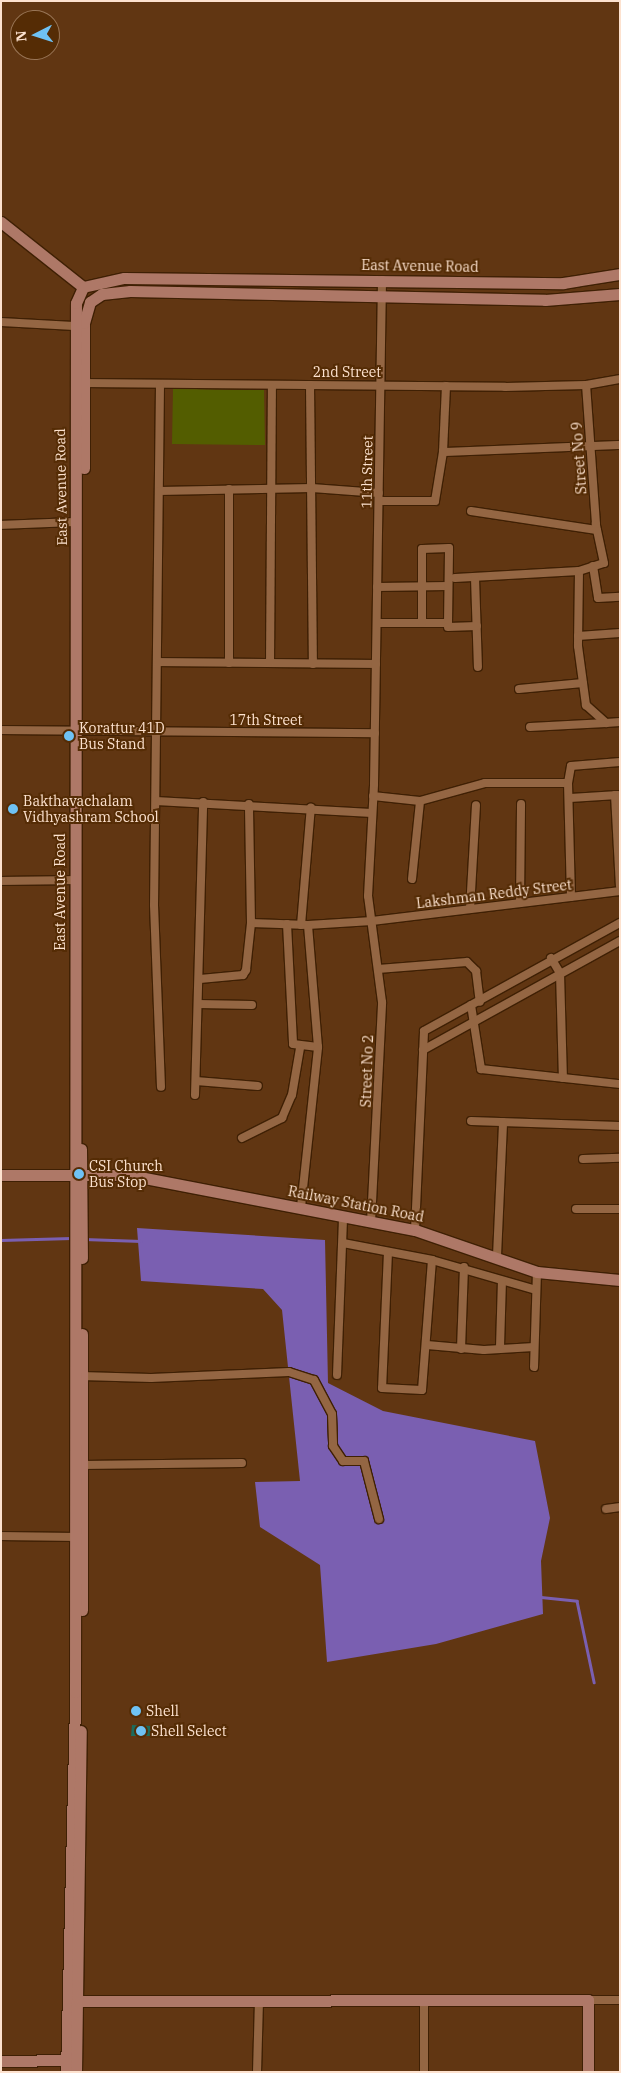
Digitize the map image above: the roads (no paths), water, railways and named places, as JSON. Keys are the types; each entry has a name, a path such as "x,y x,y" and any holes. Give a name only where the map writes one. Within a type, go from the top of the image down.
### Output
{"main road":[{"path":"1,222 83,287"},
{"name":"East Avenue Road","path":"78,1259 80,383 74,326 76,303 83,287 131,278 563,283 620,274"},
{"path":"130,291 131,278"},
{"name":"East Avenue Road","path":"78,1174 75,880 79,730 78,522 80,383 84,323 90,302 102,294 130,291 383,298 545,300 620,294"},
{"name":"Railway Station Road","path":"1,1175 129,1175 415,1230 497,1256 537,1272 620,1280"},
{"path":"71,2066 75,1692 78,1537 82,1465 78,1259"},
{"path":"71,2066 76,2001 78,1259"},
{"path":"76,2001 259,2000 424,2002 588,2000 588,2072"},
{"path":"1,2061 71,2066"}],"street":[{"name":"11th Street","path":"373,796 382,280"},
{"path":"1,322 74,326"},
{"name":"2nd Street","path":"80,383 160,385 586,385 620,379"},
{"path":"160,385 154,905 161,1087"},
{"path":"270,663 272,385"},
{"path":"310,385 313,664"},
{"name":"Street No 9","path":"586,385 597,530 604,563 593,566"},
{"path":"159,490 312,488 379,497 435,501 442,452 446,386"},
{"path":"442,452 590,449 620,445"},
{"path":"229,488 229,663"},
{"path":"471,511 597,530"},
{"path":"1,525 78,522"},
{"path":"377,623 422,623 448,623 450,549 423,548 422,623"},
{"path":"455,578 579,570 593,566 598,598 620,597"},
{"path":"579,570 578,636 586,705 606,723"},
{"path":"475,578 478,667"},
{"path":"377,587 448,586"},
{"path":"448,626 477,626"},
{"path":"578,636 620,634"},
{"path":"157,662 376,664"},
{"path":"519,689 583,683"},
{"path":"530,727 620,722"},
{"name":"17th Street","path":"1,730 375,733"},
{"path":"571,897 570,798 568,783 571,766 620,762"},
{"path":"373,796 420,801 485,783 568,783"},
{"path":"570,798 617,795 620,886"},
{"name":"Street No 2","path":"371,1222 382,1002 368,896 373,796"},
{"path":"156,801 311,807 372,813"},
{"path":"412,879 420,801"},
{"path":"195,1095 200,979 203,802"},
{"path":"200,979 244,974 251,923 249,804"},
{"path":"520,903 521,804"},
{"path":"470,910 476,805"},
{"path":"301,1207 318,1047 304,925 311,807"},
{"path":"1,881 75,880"},
{"name":"Lakshman Reddy Street","path":"251,923 304,925 372,921 620,892"},
{"path":"415,1230 424,1031 480,1002 551,958 620,923"},
{"path":"287,924 293,1044 300,1048 318,1047"},
{"path":"423,1050 620,941"},
{"path":"551,958 560,973 563,1078"},
{"path":"378,969 467,962 476,971 480,1002"},
{"path":"198,1004 252,1005"},
{"path":"471,1005 481,1068 620,1084"},
{"path":"242,1138 282,1118 292,1095 300,1048"},
{"path":"196,1081 258,1086"},
{"path":"471,1120 620,1126"},
{"path":"497,1256 503,1122"},
{"path":"583,1159 620,1158"},
{"path":"576,1209 620,1208"},
{"path":"337,1375 343,1216"},
{"path":"343,1243 464,1267 502,1281 536,1290"},
{"path":"388,1252 382,1388 422,1390 427,1345 432,1260"},
{"path":"461,1349 464,1267"},
{"path":"534,1366 537,1272"},
{"path":"500,1347 502,1281"},
{"path":"427,1345 461,1349 534,1347"},
{"path":"81,1376 151,1378 289,1372 314,1380 332,1414 333,1446 343,1461 364,1461 379,1518"},
{"path":"82,1465 242,1464"},
{"path":"606,1508 620,1507"},
{"path":"1,1536 78,1537"},
{"path":"257,2072 259,2000"},
{"path":"588,2000 620,2000"},
{"path":"424,2002 424,2072"}],"waterway":[{"path":"1,1240 71,1238"},
{"path":"84,1239 141,1241"},
{"path":"541,1597 577,1601 594,1682"}],"place":[{"name":"Korattur 41D Bus Stand","path":"69,736"},
{"name":"Bakthavachalam Vidhyashram School","path":"13,809"},
{"name":"CSI Church Bus Stop","path":"79,1174"},
{"name":"Shell","path":"136,1711"},
{"name":"Shell Select","path":"141,1731"}]}
